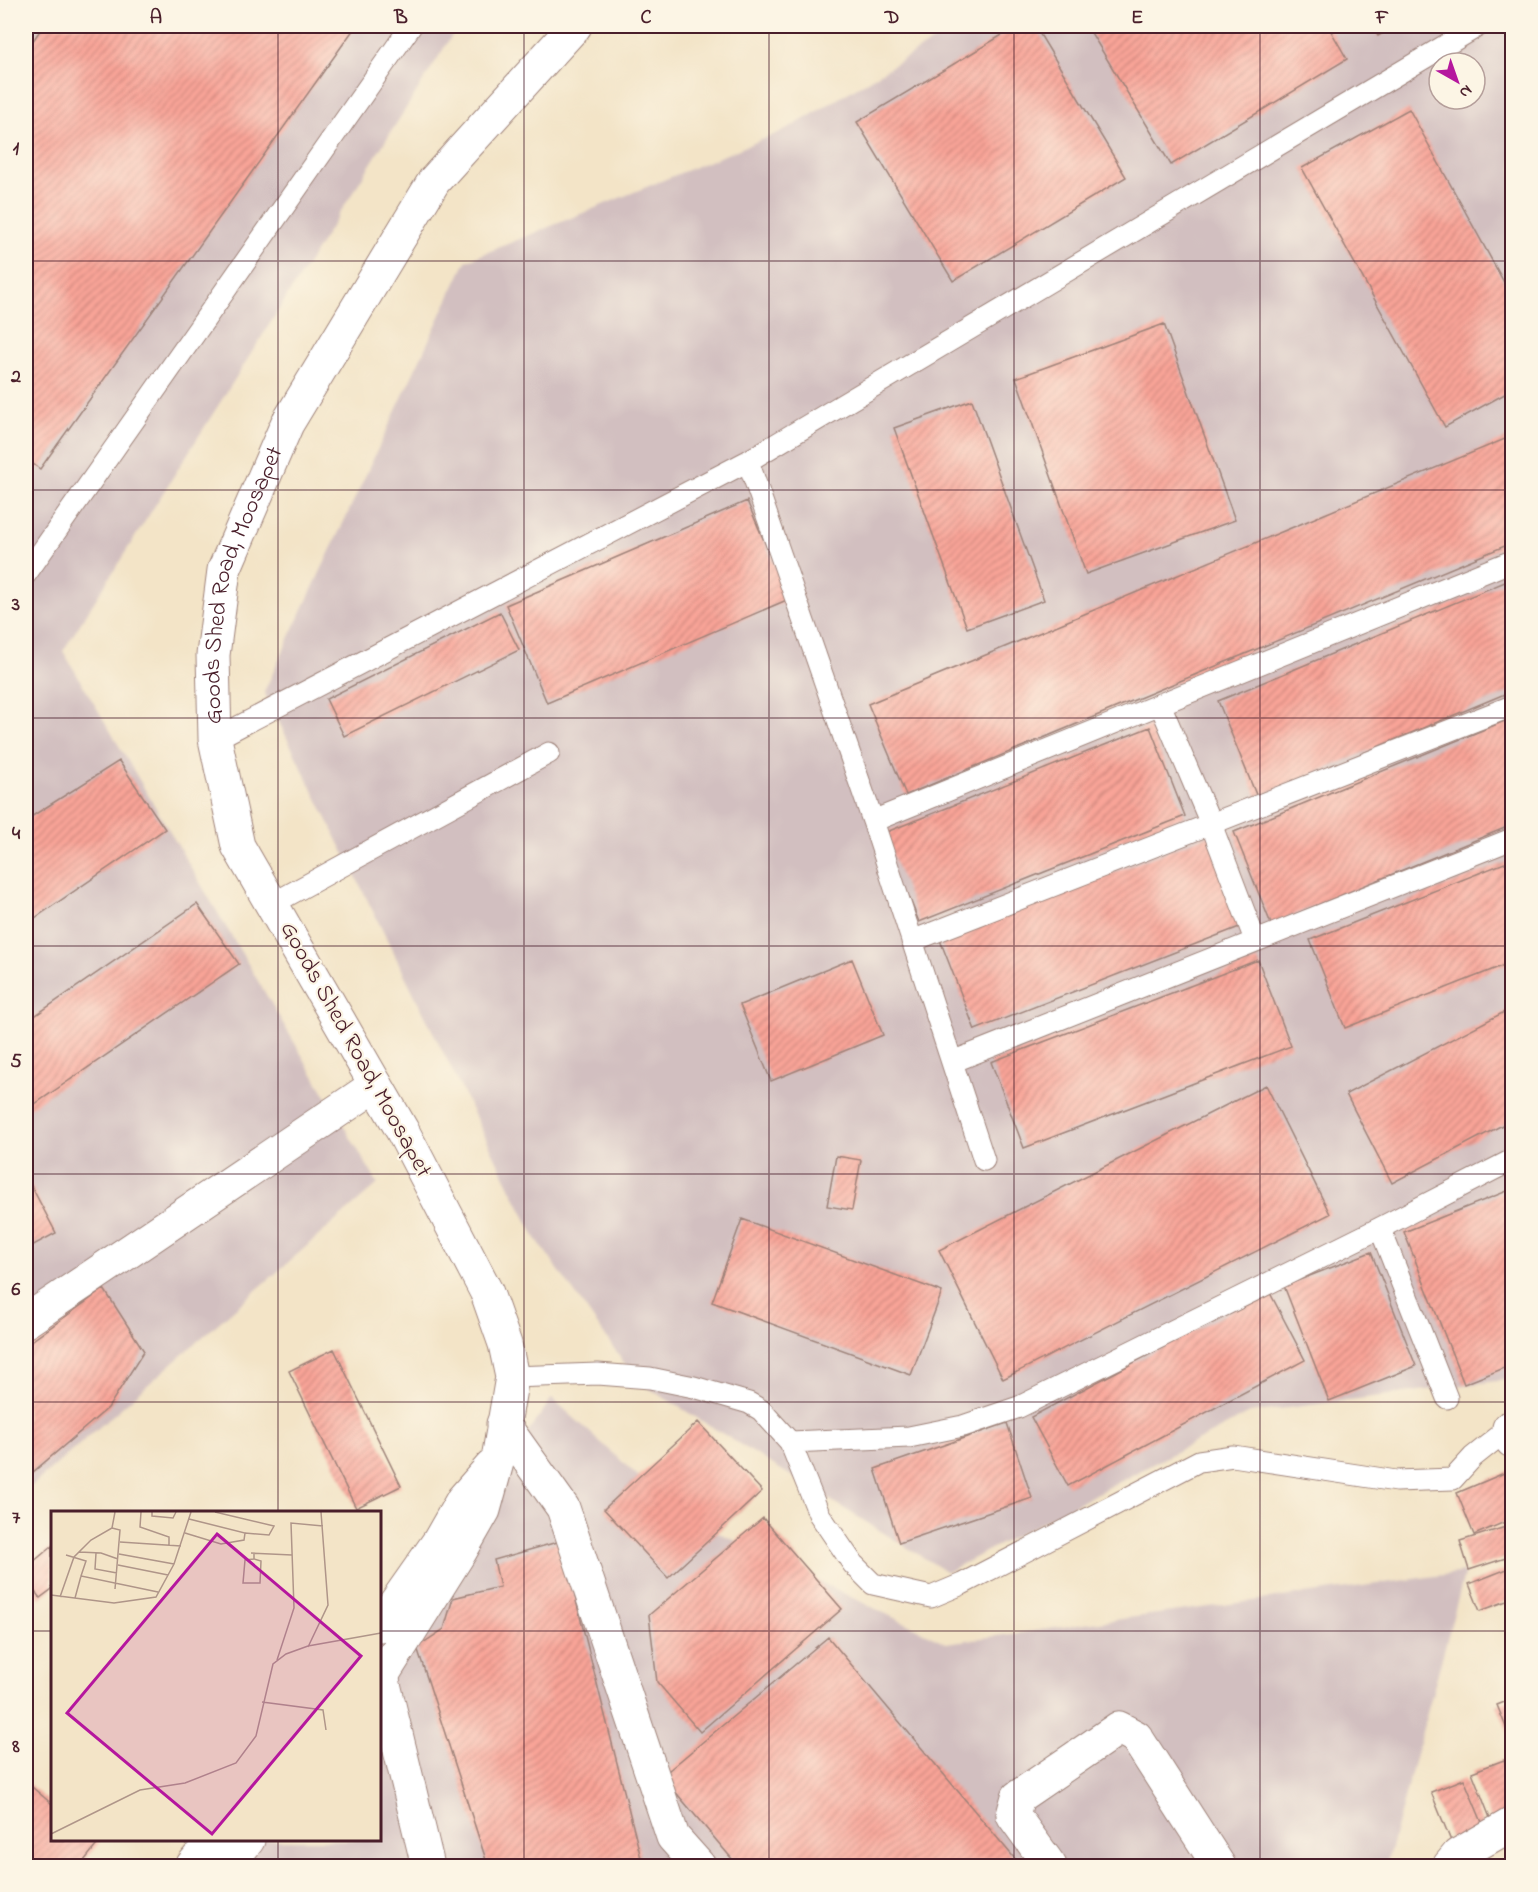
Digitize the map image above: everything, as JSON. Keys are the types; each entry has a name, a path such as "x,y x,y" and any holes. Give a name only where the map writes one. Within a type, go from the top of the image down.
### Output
{"street":[{"name":"Goods Shed Road, Moosapet","path":"381,1674 460,1552 484,1510 498,1459 512,1377 505,1344 487,1293 402,1130 238,846 215,739 213,656 224,570 287,424 434,181 575,26"},
{"path":"26,1321 376,1085"},
{"path":"503,1424 563,1508 673,1838 699,1866"},
{"path":"381,1624 439,1541 463,1499 498,1459"},
{"path":"381,1680 428,1866"},
{"path":"1050,1866 1013,1815 1018,1797 1119,1728 1136,1737 1219,1866"},
{"path":"1449,1866 1458,1855 1512,1824"},
{"path":"192,1866 211,1841"},
{"path":"226,1866 246,1841"}],"lane":[{"path":"26,574 411,26"},
{"path":"215,739 748,461 1478,26"},
{"path":"748,461 873,821 984,1160"},
{"path":"873,821 1512,561"},
{"path":"1160,704 1211,824 1255,940"},
{"path":"912,941 1512,706"},
{"path":"272,904 549,753"},
{"path":"952,1062 1512,839"},
{"path":"790,1442 909,1437 963,1426 1019,1407 1512,1160"},
{"path":"1380,1228 1447,1398"},
{"path":"512,1377 598,1374 650,1378 694,1387 749,1403 761,1410 790,1442 819,1514 853,1564 873,1584 931,1597 962,1584 1199,1461 1233,1456 1396,1481 1453,1479 1473,1458 1511,1432"}],"shaded area":[{"path":"26,26 458,26 63,651 378,1184 26,1491"},
{"path":"958,26 1512,26 1512,1379 1250,1413 947,1572 637,1381 535,1237 264,692 466,261 788,129"},
{"path":"552,1398 680,1514 946,1643 1465,1572 1386,1866 226,1866 244,1841 381,1841 381,1645"}],"building":[{"path":"43,26 356,26 40,469 26,459 26,51"},
{"path":"1017,26 1035,26 1126,177 953,281 857,122"},
{"path":"1087,26 1328,26 1347,59 1171,165"},
{"path":"1372,26 1396,26 1378,36"},
{"path":"1409,109 1512,297 1512,390 1445,427 1302,168"},
{"path":"1164,324 1235,520 1086,574 1016,378"},
{"path":"972,400 1044,600 967,628 894,428"},
{"path":"1512,436 1512,543 906,795 868,704"},
{"path":"747,501 789,599 547,703 506,605"},
{"path":"1512,579 1512,691 1257,797 1218,701"},
{"path":"500,612 519,650 344,736 326,699"},
{"path":"1512,718 1512,825 1271,924 1234,832"},
{"path":"1150,727 1185,816 919,922 884,833"},
{"path":"119,761 165,829 26,924 26,820"},
{"path":"1212,834 1247,924 975,1030 940,940"},
{"path":"1512,860 1512,962 1345,1028 1310,940"},
{"path":"197,904 239,964 26,1110 26,1022"},
{"path":"852,959 883,1035 771,1081 740,1005"},
{"path":"1258,960 1291,1046 1024,1148 991,1062"},
{"path":"1512,1008 1512,1120 1392,1183 1346,1094"},
{"path":"1266,1085 1330,1214 1003,1379 939,1250"},
{"path":"836,1156 861,1160 852,1210 827,1206"},
{"path":"26,1176 56,1233 26,1249"},
{"path":"1512,1189 1512,1365 1464,1384 1404,1232"},
{"path":"742,1219 942,1292 911,1375 712,1302"},
{"path":"1371,1252 1416,1366 1329,1401 1284,1286"},
{"path":"104,1289 144,1351 108,1408 26,1478 26,1345"},
{"path":"1269,1291 1305,1360 1068,1486 1031,1417"},
{"path":"334,1349 401,1486 356,1508 289,1371"},
{"path":"698,1422 762,1491 668,1578 604,1509"},
{"path":"1007,1423 1032,1498 899,1543 875,1469"},
{"path":"1509,1471 1512,1479 1512,1519 1474,1535 1457,1493"},
{"path":"763,1518 842,1609 700,1732 657,1682 649,1615"},
{"path":"1512,1525 1512,1556 1469,1570 1460,1541"},
{"path":"561,1541 643,1866 488,1866 417,1647 444,1629 453,1598 500,1587 494,1560"},
{"path":"51,1547 51,1590 40,1598 26,1581 26,1568"},
{"path":"1512,1567 1512,1599 1480,1611 1469,1584"},
{"path":"828,1637 1021,1866 738,1866 662,1776"},
{"path":"1512,1699 1512,1742 1497,1705"},
{"path":"1504,1760 1512,1780 1512,1815 1492,1823 1472,1772"},
{"path":"1464,1779 1486,1832 1453,1846 1431,1792"},
{"path":"26,1782 51,1803 51,1841 100,1841 80,1866 26,1866"}]}
